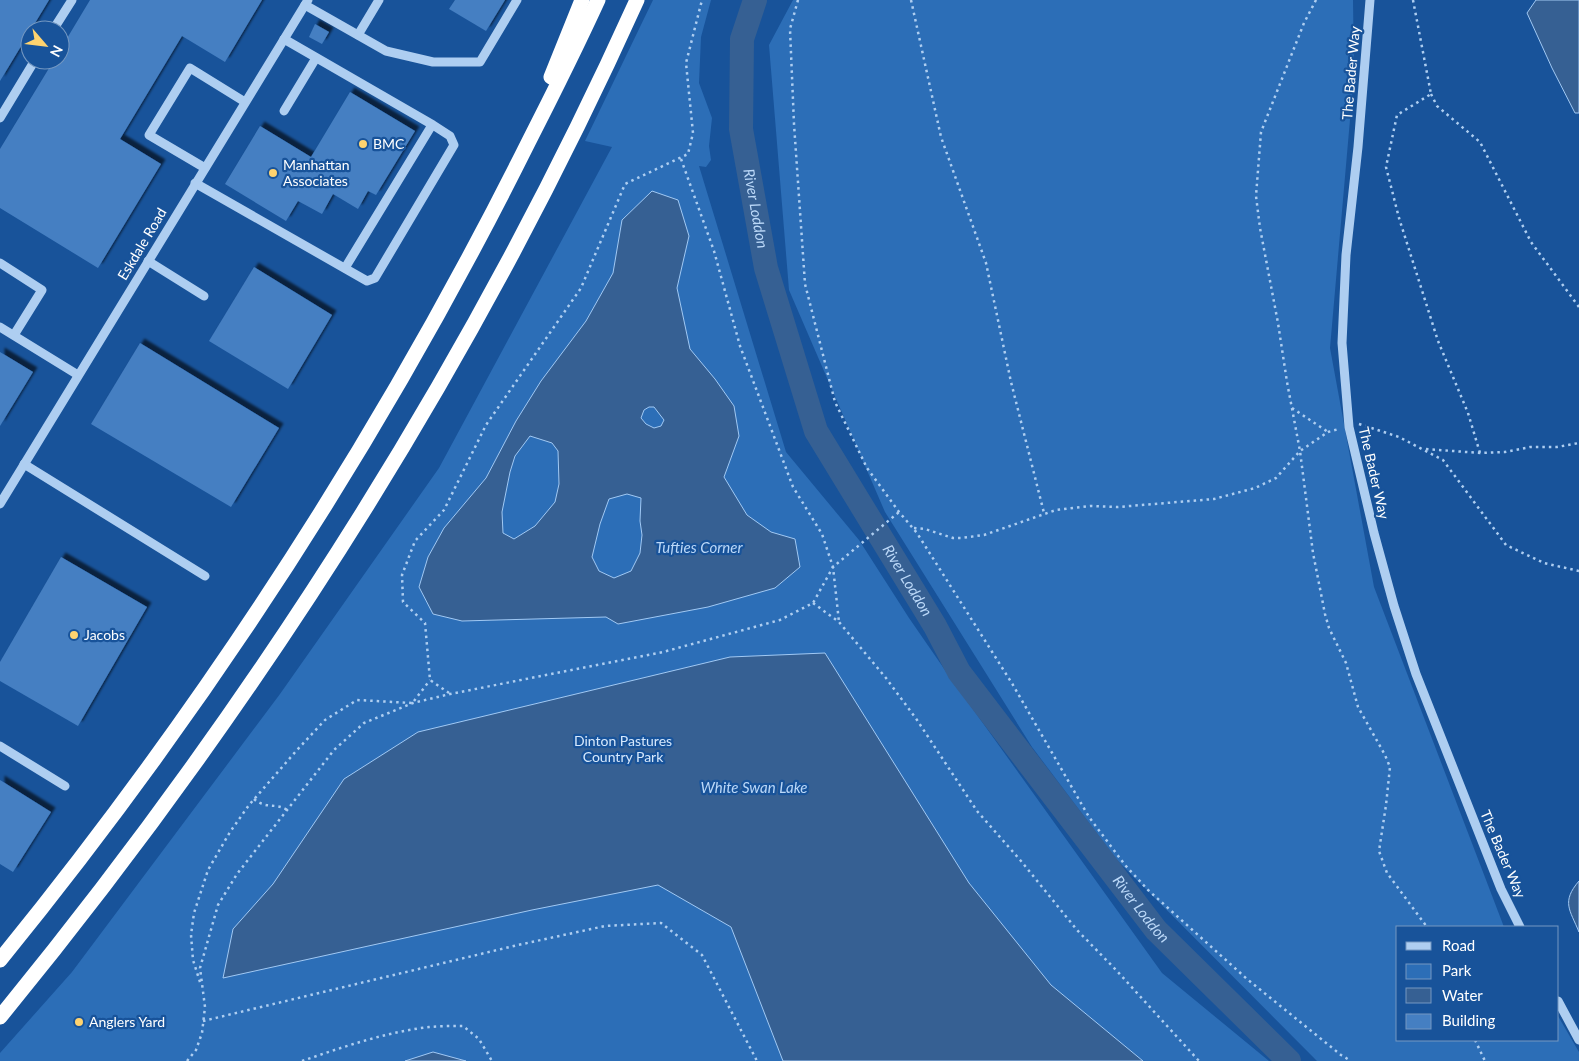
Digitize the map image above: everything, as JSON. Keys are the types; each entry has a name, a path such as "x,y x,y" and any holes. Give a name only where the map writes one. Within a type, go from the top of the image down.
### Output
{"highway":[{"path":"512,176 582,0"},
{"path":"0,960 126,797 194,703 279,578 341,480 447,298 512,176 598,0"},
{"path":"0,1017 162,810 251,684 336,557 427,407 522,236 564,154 637,0"}],"street":[{"path":"59,20 72,0"},
{"path":"358,35 379,0"},
{"path":"306,2 386,51 433,62 480,62 517,0"},
{"name":"The Bader Way","path":"1370,0 1358,147 1346,255 1342,343 1349,427 1374,533 1394,606 1416,674 1501,888 1520,926"},
{"name":"Eskdale Road","path":"0,504 306,2"},
{"path":"195,183 367,281 375,278 454,144 450,136 432,124 284,39"},
{"path":"284,111 316,58"},
{"path":"205,168 149,135 190,68 245,102"},
{"path":"0,118 29,70"},
{"path":"345,268 432,124"},
{"path":"148,261 204,296"},
{"path":"0,263 42,290 14,335"},
{"path":"0,327 78,375"},
{"path":"24,464 205,576"},
{"path":"0,746 65,786"},
{"path":"1559,1003 1579,1040"}],"path":[{"path":"414,703 430,680 425,623 403,602 402,575 414,541 444,510 486,425 581,288 624,184 681,159 688,154 693,133 686,63 702,0"},
{"path":"798,0 790,29 794,124 805,284 835,402 867,468 899,512 914,528 1013,685 1089,817 1125,865 1148,890 1247,979 1351,1061"},
{"path":"911,0 941,137 986,263 1011,382 1044,513"},
{"path":"1316,0 1304,23 1261,132 1256,196 1266,266 1300,451 1313,553 1329,628 1346,663 1358,708 1390,767 1379,851 1387,873 1426,926"},
{"path":"1413,0 1430,94 1437,106 1480,142 1531,242 1579,307"},
{"path":"1430,94 1398,116 1386,168 1399,218 1438,341 1468,413 1480,453"},
{"path":"681,159 714,251 740,346 793,488 822,534 833,567 839,622"},
{"path":"914,528 924,529 953,538 975,537 1018,524 1044,513 1090,506 1118,506 1214,499 1255,488 1276,478 1300,451 1328,432 1292,407"},
{"path":"1349,427 1359,424 1398,437 1443,460 1506,545 1544,563 1579,571"},
{"path":"1420,448 1480,453 1505,452 1530,447 1557,447 1579,443"},
{"path":"188,1061 196,1050 202,1034 205,1007 200,968 218,905 237,874 334,750 364,723 414,703 450,694 663,652 780,620 813,603 833,567 899,512"},
{"path":"813,603 839,622 891,685 917,720 977,811 1021,861 1077,930 1199,1061"},
{"path":"430,680 450,694"},
{"path":"202,989 193,960 191,935 194,913 208,870 230,832 254,799 325,720 357,700 414,703"},
{"path":"254,799 261,804 277,806 287,810"},
{"path":"203,1021 518,945 605,926 661,923 702,955 757,1061"},
{"path":"302,1061 346,1046 391,1034 429,1027 463,1026 479,1039 492,1061"},
{"path":"1475,1041 1485,1061"}],"green space":[{"name":"Dinton Pastures Country Park","path":"653,0 711,0 701,37 699,83 712,118 709,146 711,160 706,167 699,166 786,452 859,540 947,673 1162,973 1269,1061 0,1061 0,1053 72,972 280,694 439,468 612,147 585,141"},
{"path":"793,0 1353,0 1354,74 1330,348 1374,587 1504,926 1396,926 1396,1041 1559,1041 1559,1018 1579,1052 1579,1061 1317,1061 1116,859 1032,747 885,512 789,290 769,45"}],"water":[{"path":"1536,0 1579,0 1579,113 1575,113 1527,13"},
{"name":"Tufties Corner","path":"652,191 678,200 689,236 677,288 690,349 734,406 739,436 724,477 747,515 771,532 795,539 800,567 775,588 708,607 618,624 606,617 462,621 433,614 419,587 428,557 444,528 486,478 516,421 541,381 586,321 613,273 622,220","holes":["654,407 664,420 661,426 654,428 646,424 641,418 644,410","530,436 552,443 558,451 559,484 555,502 535,526 514,539 503,533 502,512 515,456","627,494 641,498 640,521 642,535 640,553 631,571 614,578 599,571 592,557 600,524 609,499"]},
{"name":"White Swan Lake","path":"825,653 969,883 1051,985 1143,1061 783,1061 731,927 658,885 532,910 223,978 233,929 273,884 344,779 418,732 730,657"},
{"path":"1579,881 1579,932 1570,912 1569,901 1573,888"},
{"path":"433,1052 466,1061 405,1061"}],"building":[{"path":"0,0 49,0 37,20 20,20 20,48 0,81"},
{"path":"90,0 262,0 225,62 182,36 120,139 161,164 98,268 0,208 0,149 48,70 70,70 70,33"},
{"path":"455,0 505,0 486,31 449,9"},
{"path":"315,24 329,32 322,44 309,37"},
{"path":"350,92 415,131 376,195 368,191 358,209 333,194 322,214 298,201 286,221 225,184 260,126 311,157"},
{"path":"254,267 332,315 288,389 209,341"},
{"path":"140,343 279,428 231,507 91,424"},
{"path":"0,352 33,372 0,426"},
{"name":"Jacobs","path":"61,557 147,607 78,726 0,681 0,662"},
{"path":"0,780 51,812 13,872 0,864"}],"waterway":[{"name":"River Loddon","path":"755,0 742,39 741,129 766,268 816,431 935,626 959,672 1156,930 1289,1061"}],"place":[{"name":"BMC","path":"363,144"},
{"name":"Manhattan Associates","path":"273,173"},
{"name":"Jacobs","path":"74,635"},
{"name":"Anglers Yard","path":"79,1022"}]}
